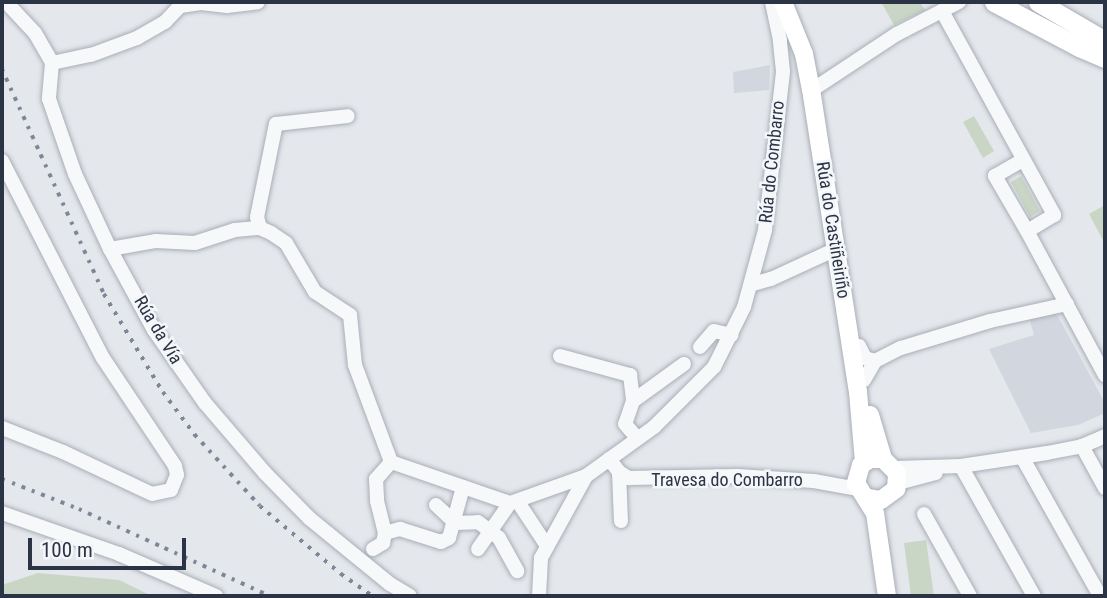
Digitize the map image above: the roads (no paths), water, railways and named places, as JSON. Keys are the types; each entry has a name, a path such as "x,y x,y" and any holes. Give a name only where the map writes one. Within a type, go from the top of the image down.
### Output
{"highway":[{"path":"994,2 1105,58"},
{"path":"1017,2 1105,51"},
{"path":"1038,2 1105,41"},
{"path":"1060,2 1102,26"},
{"path":"1079,47 1105,64"}],"main road":[{"name":"Rúa do Castiñeiriño","path":"783,2 807,68 832,257 859,392 863,494 876,517 887,596"},
{"name":"Rúa do Castiñeiriño","path":"792,2 812,55 864,380 891,477 895,596"},
{"path":"840,227 832,257 852,301"},
{"path":"861,466 891,477"},
{"path":"863,494 891,477"}],"street":[{"path":"6,2 35,33 35,46 52,63 91,55 137,38 164,22 180,6 201,3 227,6 258,2"},
{"name":"Rúa do Combarro","path":"539,596 541,558 586,477 638,439 714,367 732,335 753,284 765,230 783,71 772,2"},
{"path":"818,86 897,34 959,2"},
{"path":"942,10 1054,215 1027,231"},
{"name":"Rúa da Vía","path":"52,63 50,99 57,126 110,249 154,330 205,404 265,474 309,518 390,584 410,596"},
{"path":"260,228 257,217 276,124 348,116"},
{"path":"1023,160 995,176 1105,375"},
{"path":"2,161 103,358 175,466 177,475 171,490 152,494 63,452 2,428"},
{"path":"110,249 156,241 195,243 235,230 260,228 286,243 315,292 351,315 355,365 391,462"},
{"path":"753,284 832,257"},
{"path":"859,346 865,358 875,360 901,348 990,321 1067,304"},
{"path":"700,347 714,331 732,335"},
{"path":"560,356 630,375 633,401 625,424 638,439"},
{"path":"864,380 875,360"},
{"path":"633,401 648,393 684,364"},
{"path":"891,477 1082,446 1105,436"},
{"path":"1082,446 1105,488"},
{"path":"1022,457 1100,596"},
{"path":"609,459 619,472 621,521"},
{"path":"391,462 514,503 547,546"},
{"path":"373,549 383,543 385,533 377,501 376,479 391,462"},
{"path":"836,484 861,466"},
{"path":"961,466 1034,596"},
{"name":"Travesa do Combarro","path":"619,472 629,478 649,480 738,476 836,484 863,494"},
{"path":"478,549 514,503 586,477"},
{"path":"385,533 400,529 441,542 449,538 463,487"},
{"path":"436,505 455,523 478,522 499,538 517,571"},
{"path":"2,513 119,554 216,596"},
{"path":"924,514 970,596"}],"railway":[{"path":"2,69 104,294 163,392 195,435 260,506 341,574 372,596"},
{"path":"2,479 79,509 270,596"}]}
